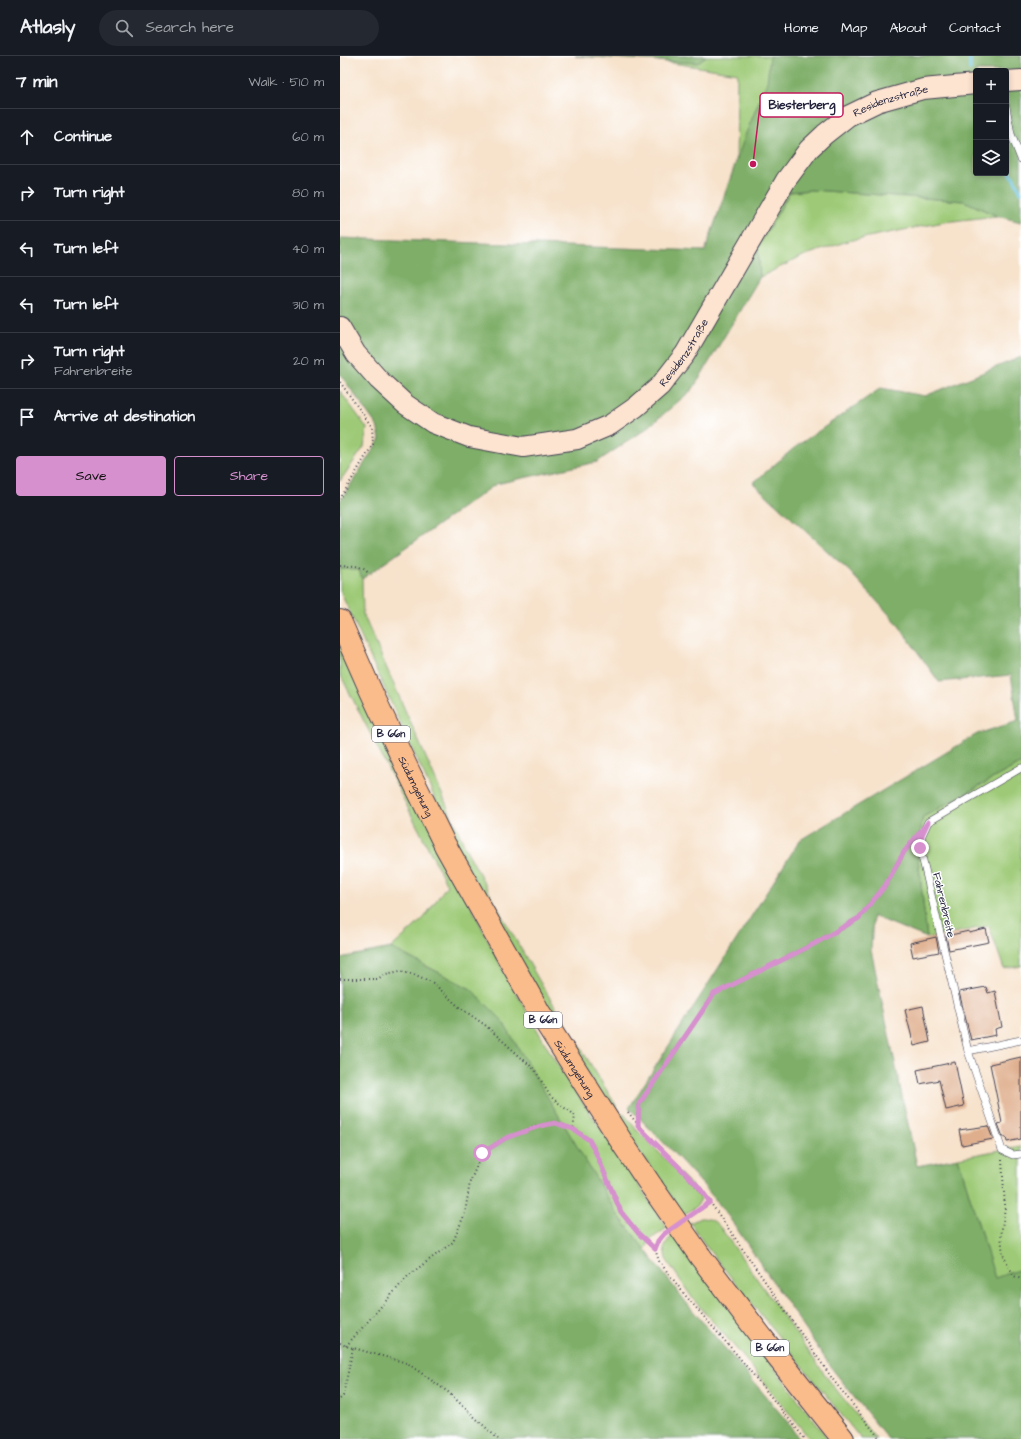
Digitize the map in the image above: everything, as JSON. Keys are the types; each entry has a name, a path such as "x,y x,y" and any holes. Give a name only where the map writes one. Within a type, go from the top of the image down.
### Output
{"main road":[{"path":"1009,81 1021,80"},
{"name":"Residenzstraße","path":"340,327 356,354 378,380 405,404 433,423 469,437 523,447 577,439 610,425 636,407 660,386 685,354 786,180 809,150 825,134 848,116 876,102 923,89 973,84"},
{"name":"Südumgehung","path":"340,621 403,760 453,859 538,1012 652,1188 700,1256 768,1346 843,1439"}],"lane":[{"path":"1009,123 1011,134 1021,159"},
{"path":"928,822 1021,768"},
{"name":"Fahrenbreite","path":"928,822 922,835 920,848 968,1051 1002,1150"},
{"path":"968,1051 1021,1040"},
{"path":"1002,1150 1013,1155 1021,1154"}],"path":[{"path":"340,382 372,427 373,444 340,499"},
{"path":"340,565 364,568 369,574"},
{"path":"638,1126 639,1104 714,994 814,944 859,918 885,886 904,852 928,822"},
{"path":"340,979 377,979 386,974 400,971 416,975 432,983 459,1006 485,1025 535,1070 550,1096 575,1116 573,1129"},
{"path":"628,1112 638,1126 698,1186 834,1381 880,1439"},
{"path":"346,1346 409,1275 453,1242 465,1213 470,1182 482,1153 506,1138 540,1126 555,1123 573,1129 589,1140 621,1212 639,1234 655,1249 659,1261 685,1295 738,1356 805,1439"},
{"path":"1002,1150 1005,1207 1000,1235 1002,1255 1014,1276 1021,1279"},
{"path":"687,1218 710,1202"},
{"path":"655,1249 658,1241 670,1230"},
{"path":"340,1343 352,1348 407,1363 448,1392 498,1439"},
{"path":"340,1399 344,1396 352,1348"}],"green space":[{"path":"575,56 706,56 698,63"},
{"path":"627,56 1021,56 1021,62 909,69 736,178 737,73"},
{"path":"770,56 1021,56 1021,222 997,216 964,201 811,190 790,192 758,247 760,277 693,389 646,429 597,462 496,484 362,579 359,570 340,569 340,501 380,439 377,426 340,374 340,238 705,251 746,133 767,82"},
{"path":"811,190 964,201 997,216 944,222 848,241 803,256 760,277 758,247 790,192"},
{"path":"1021,357 1021,763 923,817 917,849 927,938 873,916 871,950 917,1166 958,1158 995,1278 1021,1269 1021,1439 888,1439 833,1370 726,1213 692,1172 629,1108 800,840 977,734 1018,721 1011,675 939,682 897,623 849,571 753,483 794,448 881,388 925,396"},
{"path":"340,391 367,428 364,447 340,481"},
{"path":"340,569 359,570 362,579 363,614 466,849 540,982 622,1115 624,1114 637,1130 697,1191 701,1199 697,1206 684,1215 609,1108 517,959 459,851 340,591"},
{"path":"340,644 502,968 554,1059 667,1228 651,1239 645,1250 618,1215 471,989 391,948 424,918 447,885 340,674"},
{"path":"1021,763 1021,966 1004,969 989,926 927,938 917,849 923,817"},
{"path":"391,948 471,989 501,1019 618,1215 689,1306 786,1420 799,1439 340,1439 340,958"},
{"path":"1021,1146 1021,1269 995,1279 958,1158"},
{"path":"700,1218 711,1220 720,1227 831,1383 876,1439 861,1439 709,1250 690,1223"},
{"path":"674,1235 828,1439 810,1439 741,1354 693,1299 666,1259 664,1249 668,1240"}],"building":[{"path":"986,929 989,942 949,950 946,936"},
{"path":"936,937 939,952 913,957 910,943"},
{"path":"986,987 988,993 995,991 1002,1027 995,1029 996,1035 971,1040 959,992"},
{"path":"923,1006 930,1042 914,1046 905,1010"},
{"path":"1021,1057 1021,1139 1007,1142 1006,1137 1003,1137 998,1124 1002,1123 990,1064"},
{"path":"955,1062 964,1106 946,1110 939,1080 920,1084 917,1070"},
{"path":"988,1126 993,1139 962,1145 959,1130"}],"waterway":[{"path":"968,56 970,57 970,69"},
{"path":"1009,170 1021,192"}],"place":[{"name":"Biesterberg","path":"753,164"}],"route":[{"path":"482,1153 506,1138 540,1126 555,1123 573,1129 589,1140 621,1212 639,1234 655,1249 658,1241 664,1234 710,1202 698,1186 638,1126 639,1104 714,994 814,944 859,918 885,886 904,852 928,822 922,835 920,848"}]}
